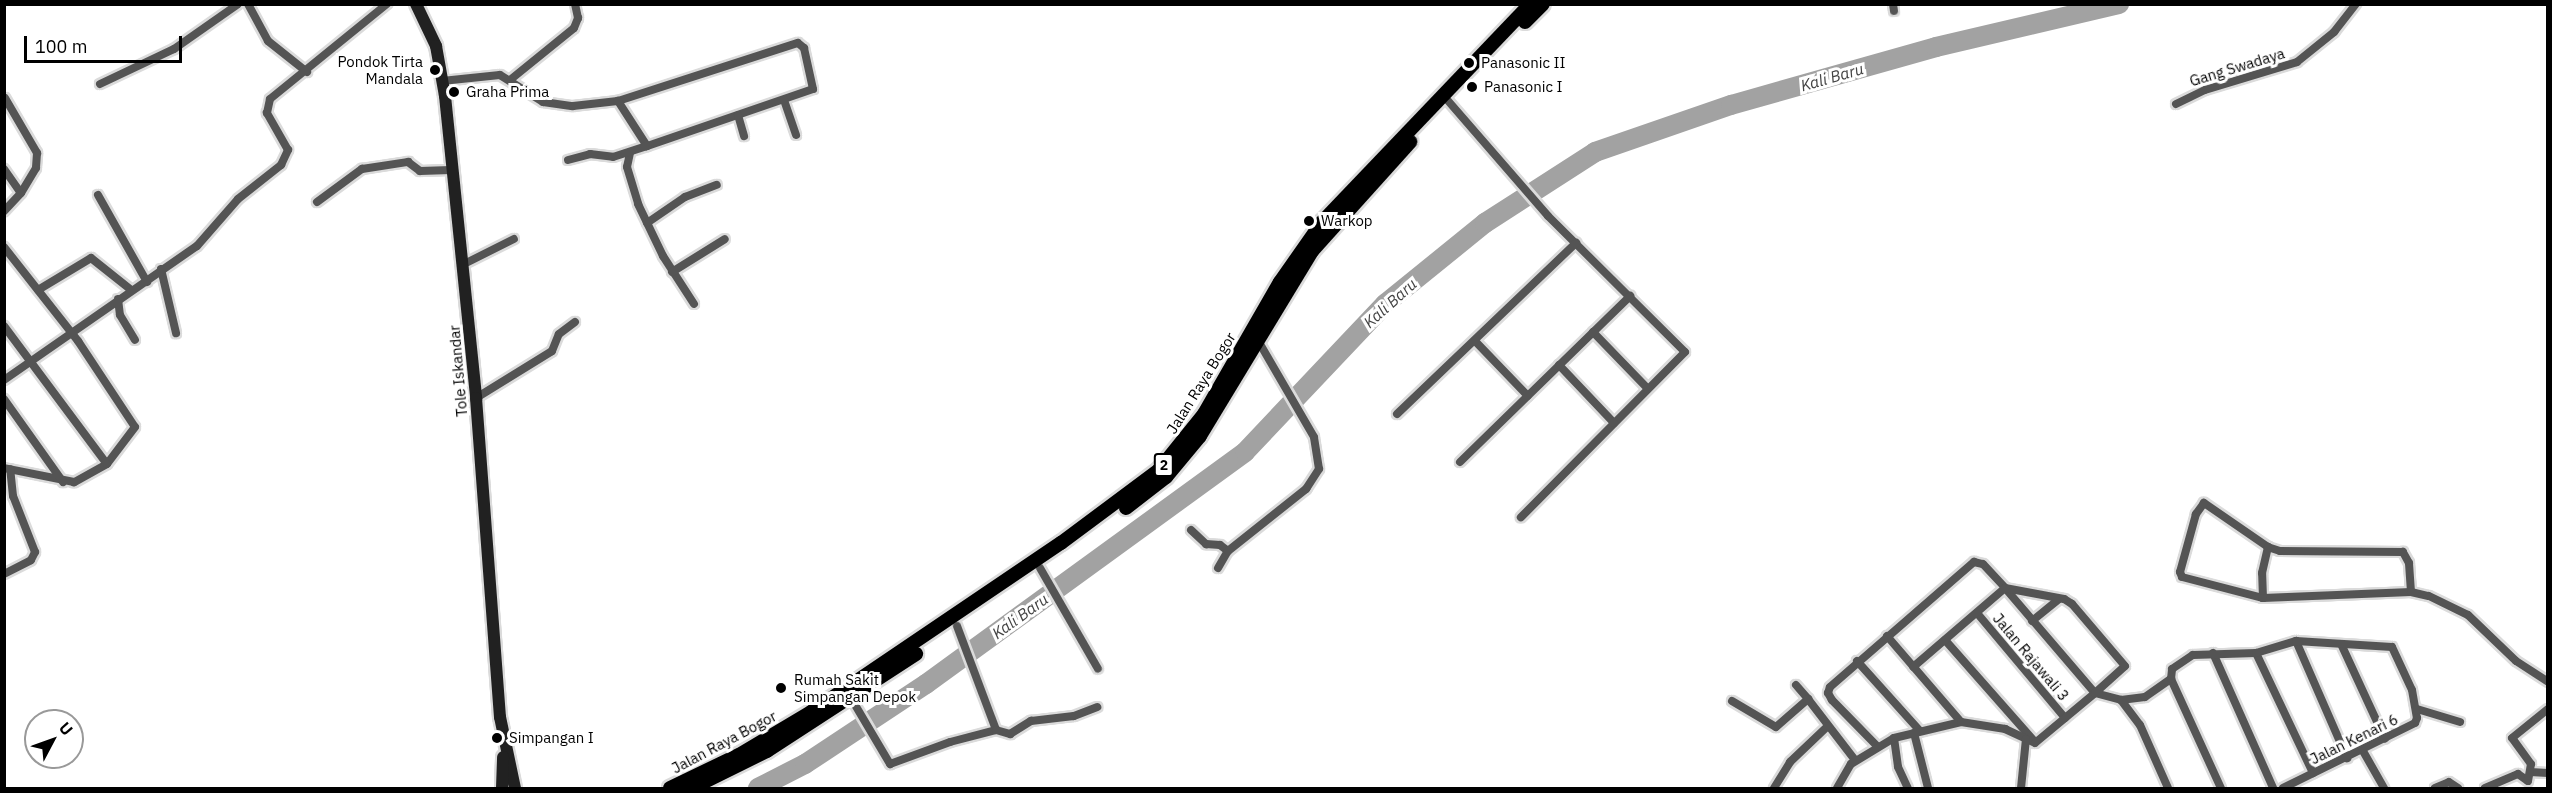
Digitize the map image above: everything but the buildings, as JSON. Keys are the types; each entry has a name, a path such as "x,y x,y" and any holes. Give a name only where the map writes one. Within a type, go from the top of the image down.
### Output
{"highway":[{"name":"Jalan Raya Bogor","path":"692,789 854,704 959,633 1040,568 1149,492 1173,470 1213,418 1305,244 1446,98 1530,4"},
{"name":"Jalan Raya Bogor","path":"1446,98 1543,4"},
{"name":"Jalan Raya Bogor","path":"670,789 739,755 811,712 1145,482 1192,432 1255,336"}],"main road":[{"name":"Tole Iskandar","path":"416,4 436,46 442,81 476,398 504,741 502,789"},
{"name":"Tole Iskandar","path":"504,741 514,789"}],"street":[{"path":"100,84 174,49 238,4"},
{"path":"248,4 268,41 307,72"},
{"path":"4,380 73,334 130,289 147,282 161,269 197,246 238,199 281,165 287,157 287,146 267,113 267,107 276,93 307,72 387,4"},
{"path":"510,80 574,28 578,18 575,4"},
{"name":"Gang Swadaya","path":"2176,104 2205,90 2297,62 2334,32 2356,4"},
{"path":"442,81 494,75 510,80 531,97 549,103 573,106 618,101 798,43 804,48 813,89 630,153 568,159"},
{"path":"4,211 21,193 36,168 37,153 5,98"},
{"path":"1446,98 1548,216 1685,352 1521,517"},
{"path":"784,100 796,135"},
{"path":"618,101 647,146"},
{"path":"738,115 744,136"},
{"path":"630,153 627,167 647,223 672,272 694,304"},
{"path":"317,202 362,169 408,162 420,171 451,170"},
{"path":"4,169 21,193"},
{"path":"647,223 685,197 717,185"},
{"path":"98,195 147,282"},
{"path":"462,265 514,239"},
{"path":"672,272 725,239"},
{"path":"1397,414 1576,243"},
{"path":"4,247 73,334 135,424 134,431 107,464 88,476 63,482 7,469 13,496 35,552 30,560 4,574"},
{"path":"38,290 92,258 130,289"},
{"path":"161,269 176,333"},
{"path":"1460,462 1630,296"},
{"path":"118,299 120,315 135,340"},
{"path":"476,398 552,351 559,334 575,322"},
{"path":"4,326 107,464"},
{"path":"1593,332 1648,389"},
{"path":"1218,568 1228,551 1315,478 1318,451 1281,379 1255,336"},
{"path":"1475,341 1528,396"},
{"path":"1559,365 1614,423"},
{"path":"4,399 63,482"},
{"path":"2410,591 2409,563 2403,552 2280,551 2268,547 2204,503 2196,514 2180,572 2182,577 2263,598 2410,591 2454,606 2516,661 2547,682"},
{"path":"1191,530 1206,544 1220,545 1228,551"},
{"path":"2263,598 2262,573 2268,547"},
{"path":"1878,747 1828,693 1857,662 1974,562 1983,564 2006,588 2095,693 2121,700 2145,697 2171,678"},
{"path":"1040,568 1098,669"},
{"path":"2006,588 2064,599 2081,612 2124,663 2123,669 2035,743"},
{"path":"1913,668 2006,588"},
{"path":"2032,621 2059,599"},
{"name":"Jalan Rajawali 3","path":"1977,613 2065,718"},
{"path":"959,633 996,730"},
{"path":"1887,636 1960,722"},
{"path":"1945,640 2035,743"},
{"path":"2296,641 2347,758"},
{"path":"2221,789 2171,678 2172,669 2193,655 2256,653 2296,641 2342,646 2385,740"},
{"name":"Jalan Kenari 6","path":"2283,789 2415,723 2417,709 2412,690 2392,647 2342,646"},
{"path":"2213,653 2273,789"},
{"path":"2256,653 2313,773"},
{"path":"1857,662 1917,732 1928,789"},
{"path":"1796,685 1855,760"},
{"path":"1732,701 1776,727 1808,699"},
{"path":"2121,700 2140,725 2168,789"},
{"path":"854,704 890,764 930,747 996,730 1010,734 1031,721 1074,716 1097,707"},
{"path":"2417,709 2460,722"},
{"path":"2528,780 2531,764 2525,751 2512,738 2547,709"},
{"path":"1837,789 1855,760 1894,738 1960,722 2005,729 2035,743"},
{"path":"1774,789 1790,762 1827,726"},
{"path":"1894,738 1898,767 1908,789"},
{"path":"2021,789 2026,740"},
{"path":"2363,751 2384,789"},
{"path":"2528,780 2547,773"},
{"path":"2485,789 2518,774 2528,780"},
{"path":"2435,789 2449,782 2458,789"}],"waterway":[{"name":"Kali Baru","path":"758,788 805,764 926,684 1245,452 1385,304 1485,223 1595,152 1731,105 1936,47 2119,4"}],"place":[{"name":"Panasonic II","path":"1469,63"},
{"name":"Pondok Tirta Mandala","path":"435,70"},
{"name":"Panasonic I","path":"1472,87"},
{"name":"Graha Prima","path":"454,92"},
{"name":"Warkop","path":"1309,221"},
{"name":"Rumah Sakit Simpangan Depok","path":"781,688"},
{"name":"Simpangan I","path":"497,738"}]}
